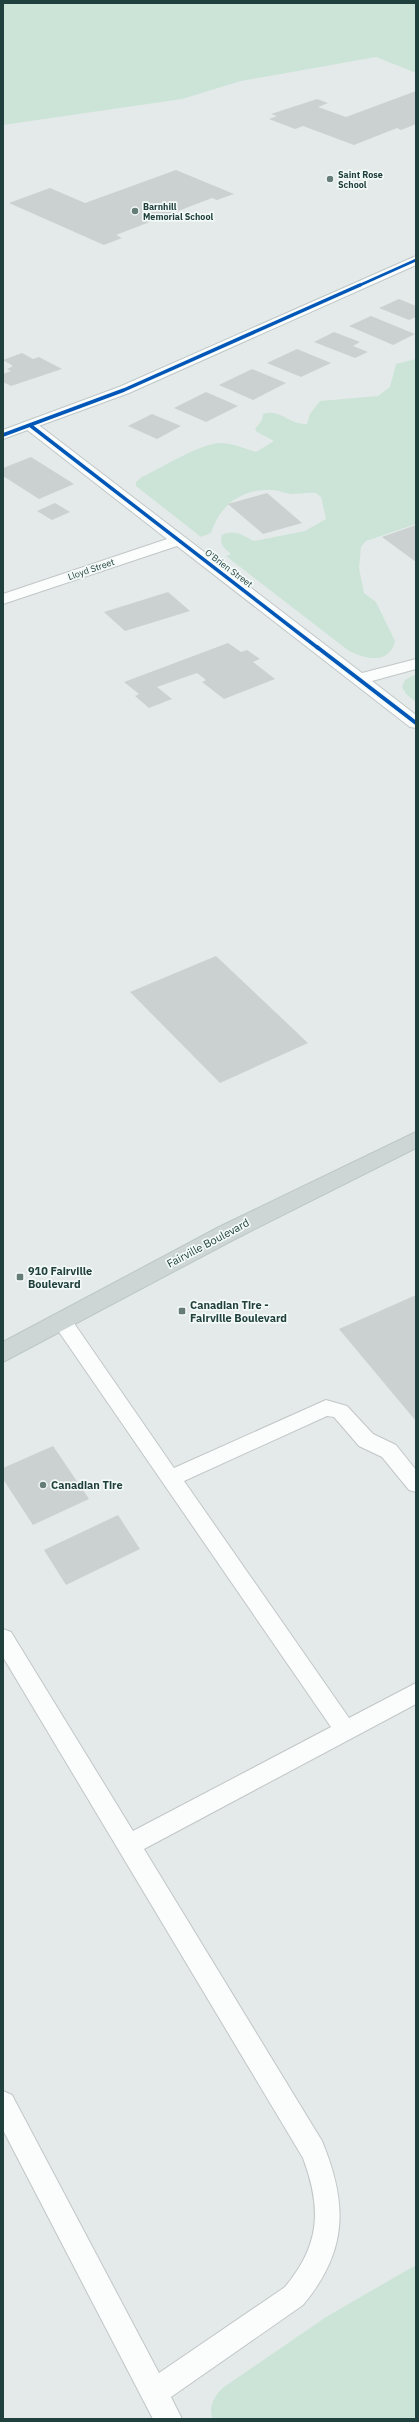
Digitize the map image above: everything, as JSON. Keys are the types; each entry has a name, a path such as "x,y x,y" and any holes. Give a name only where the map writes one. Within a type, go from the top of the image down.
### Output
{"main road":[{"name":"Fairville Boulevard","path":"3,1353 227,1233 416,1139"}],"street":[{"path":"3,435 31,426 124,390 416,260"},
{"name":"O'Brien Street","path":"31,426 361,679 416,723"},
{"name":"Lloyd Street","path":"3,599 179,540"},
{"path":"361,679 416,664"}],"lane":[{"path":"62,1321 345,1730"},
{"path":"171,1478 326,1408 340,1411 366,1440 389,1451 416,1484"},
{"path":"3,1638 313,2150 324,2173 328,2195 327,2238 322,2257 305,2286 294,2296 154,2393"},
{"path":"128,1845 416,1693"},
{"path":"3,2104 168,2419"}],"green space":[{"path":"3,3 416,3 416,73 376,57 241,81 182,99 3,125"},
{"path":"416,359 416,524 366,541 361,547 359,568 364,593 376,602 395,641 388,654 383,657 370,658 349,651 226,556 231,554 224,548 221,538 222,535 227,533 242,535 254,541 305,531 326,519 321,497 316,493 291,494 270,490 248,493 239,497 225,508 219,515 211,533 201,537 136,486 136,482 142,477 180,457 211,444 229,444 256,452 274,441 257,432 255,429 262,420 263,414 275,413 295,422 307,424 310,414 320,401 378,396 390,387 396,364"},
{"path":"416,674 416,702 406,694 402,687 405,680"},
{"path":"416,2265 416,2419 213,2419 211,2415 211,2406 215,2397 224,2387 326,2317"}],"building":[{"path":"416,91 416,124 401,130 397,128 354,145 303,126 295,129 269,119 277,116 271,114 317,99 328,103 318,107 346,117"},
{"path":"176,170 234,194 217,200 212,198 116,235 122,238 104,245 9,203 50,188 85,203"},
{"path":"399,299 416,306 416,317 409,320 379,308"},
{"path":"371,316 415,334 393,345 349,326"},
{"path":"334,332 360,342 353,346 368,352 355,358 314,342"},
{"path":"297,349 331,363 301,377 267,363"},
{"path":"22,353 33,359 39,357 62,369 11,386 3,382 3,374 11,371 7,369 13,366 3,360"},
{"path":"252,369 286,383 253,400 219,385"},
{"path":"206,392 238,406 206,422 174,408"},
{"path":"152,414 181,426 157,439 128,426"},
{"path":"31,457 74,484 39,499 3,476 3,468"},
{"path":"267,493 302,523 263,534 228,504"},
{"path":"55,503 70,512 52,520 37,511"},
{"path":"416,525 416,562 382,537"},
{"path":"168,592 190,611 125,631 104,612"},
{"path":"228,643 241,652 247,650 260,659 253,662 275,679 224,699 202,682 206,680 197,673 157,687 172,699 149,708 135,696 139,694 124,682"},
{"path":"216,956 308,1043 220,1083 130,992"},
{"path":"416,1295 416,1420 415,1420 339,1329"},
{"name":"Canadian Tire","path":"53,1446 89,1499 33,1525 3,1479 3,1468"},
{"path":"118,1515 140,1549 66,1585 44,1550"}],"cycle path":[{"path":"3,435 124,390 416,260"},
{"path":"31,426 416,723"}],"place":[{"name":"Saint Rose School","path":"330,179"},
{"name":"Barnhill Memorial School","path":"135,211"},
{"name":"910 Fairville Boulevard","path":"20,1277"},
{"name":"Canadian Tire - Fairville Boulevard","path":"182,1311"},
{"name":"Canadian Tire","path":"43,1485"}]}
